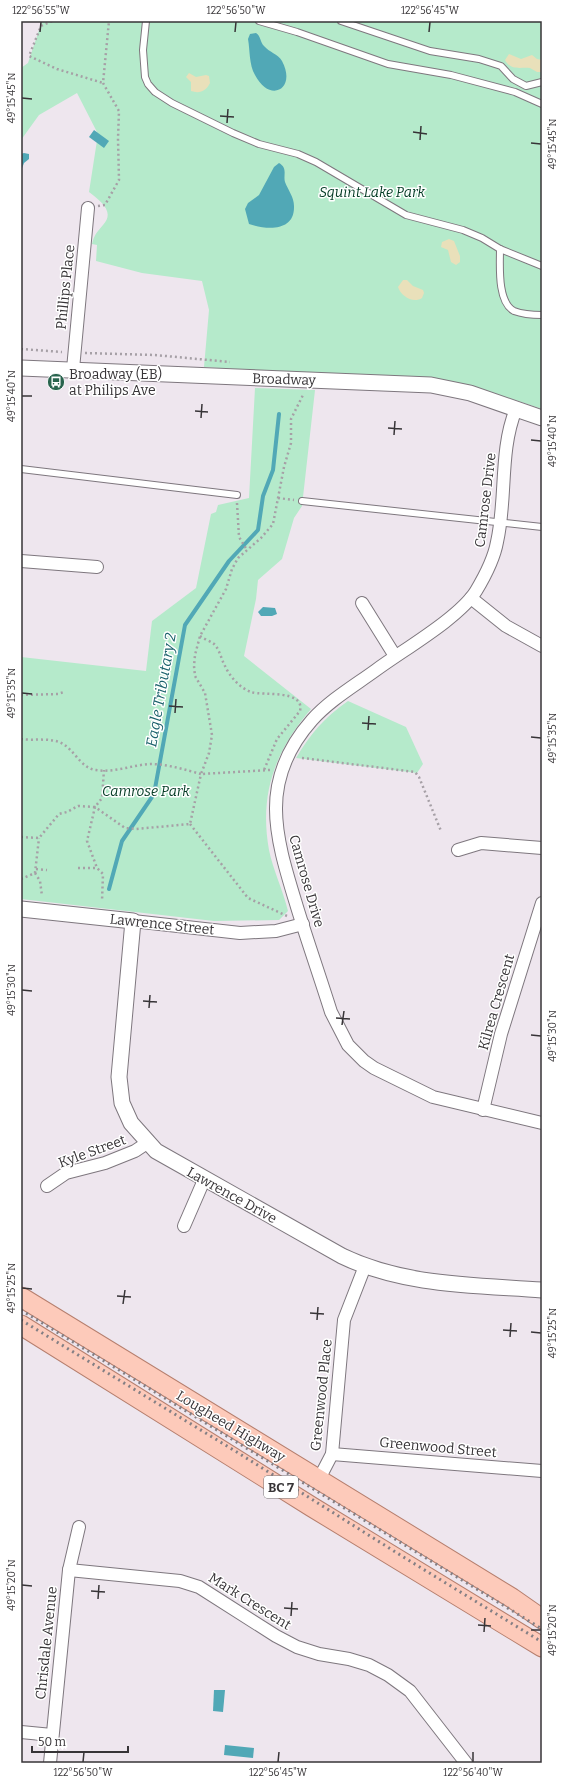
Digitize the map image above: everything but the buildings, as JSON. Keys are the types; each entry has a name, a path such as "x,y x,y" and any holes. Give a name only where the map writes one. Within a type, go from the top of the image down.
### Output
{"main road":[{"name":"Lougheed Highway","path":"21,1297 512,1598 542,1619"},
{"name":"Lougheed Highway","path":"21,1325 318,1511 542,1647"}],"street":[{"name":"Phillips Place","path":"73,369 88,208"},
{"name":"Broadway","path":"21,368 426,384 448,387 470,393 542,418"},
{"name":"Camrose Drive","path":"516,409 509,431 498,542 493,558 483,578 471,598 443,622 324,708 302,732 291,750 283,769 276,800 276,821 280,850 331,1012 342,1036 355,1053 374,1068 423,1093 448,1102 542,1123"},
{"path":"21,561 97,567"},
{"path":"471,598 506,626 542,646"},
{"path":"362,603 395,656"},
{"path":"458,850 481,843 542,848"},
{"name":"Kilrea Crescent","path":"484,1110 501,1034 542,903"},
{"name":"Lawrence Street","path":"21,909 240,933 271,932 303,924"},
{"name":"Lawrence Drive","path":"132,921 119,1077 122,1103 126,1113 131,1123 147,1143 156,1151 204,1180 342,1256 364,1266 412,1279 542,1290"},
{"name":"Kyle Street","path":"47,1186 66,1173 105,1163 135,1151 147,1143"},
{"path":"184,1226 204,1180"},
{"name":"Greenwood Place","path":"319,1479 332,1454 342,1331 347,1309 364,1266"},
{"name":"Greenwood Street","path":"332,1454 542,1471"},
{"name":"Chrisdale Avenue","path":"50,1763 69,1570 79,1527"},
{"name":"Mark Crescent","path":"69,1570 180,1581 199,1587 276,1636 297,1647 319,1654 349,1659 369,1665 388,1675 410,1692 466,1763"},
{"path":"21,1732 52,1735"}],"lane":[{"path":"146,21 143,50 148,84 155,92 172,103 259,144 298,154 316,162 406,215 463,230 482,238 500,249 542,266"},
{"path":"259,21 298,32 388,64 451,75 494,86 529,97 542,104"},
{"path":"341,21 430,51 479,59 501,66 513,79 526,86 542,82"},
{"path":"500,249 500,283 502,293 509,305 514,310 542,315"},
{"path":"21,469 236,495"},
{"path":"302,501 542,527"}],"path":[{"path":"52,21 41,26 29,56 57,69 103,83"},
{"path":"88,208 105,205 119,180 119,111 103,83 109,21"},
{"path":"21,349 63,352"},
{"path":"190,824 201,774 209,753 212,735 205,693 196,676 194,666 200,636 223,596 232,569 238,558 261,538 273,524 291,443 291,419 305,391"},
{"path":"236,495 239,538 247,550"},
{"path":"278,498 302,501"},
{"path":"200,636 213,643 225,667 243,688 252,693 283,695 292,698 301,708 300,712 277,739 264,770"},
{"path":"21,696 58,694 64,692"},
{"path":"21,739 46,740 64,744 77,758 94,770 151,764 201,774 283,769"},
{"path":"302,758 414,772 419,777 441,831"},
{"path":"102,901 103,874 97,868 87,842 95,807 102,798 104,770"},
{"path":"42,896 40,881 36,871 39,838 59,814 67,812 78,806 95,807 125,828 136,829 190,824"},
{"path":"190,824 248,898 288,916"},
{"path":"21,837 39,838"},
{"path":"78,868 97,868"},
{"path":"21,879 36,871 47,870"}],"green space":[{"name":"Squint Lake Park","path":"42,21 542,21 542,409 498,394 453,382 422,377 264,371 204,367 209,310 202,281 142,273 96,261 97,245 92,244 97,232 107,220 108,215 105,206 89,192 98,134 77,93 39,115 21,140 21,68 28,63"},
{"name":"Camrose Park","path":"255,388 315,390 302,506 294,518 282,559 258,580 256,599 244,656 311,709 298,725 279,757 268,792 266,830 269,850 288,911 279,920 214,921 21,899 21,657 146,671 152,621 196,588 211,514 216,512 218,505 249,498"},
{"path":"348,701 406,727 423,764 417,773 296,758 319,726"}],"sand":[{"path":"509,54 521,59 532,55 537,59 542,60 542,72 537,72 530,68 516,68 510,66 505,60"},
{"path":"189,73 196,77 206,75 209,76 210,83 207,88 197,92 191,91 191,82 186,77"},
{"path":"449,239 454,241 460,256 460,262 456,265 451,262 448,250 441,247 442,242"},
{"path":"403,280 407,280 413,286 423,290 424,293 422,298 419,300 411,300 405,296 398,287"}],"water":[{"path":"256,33 264,46 282,61 286,71 286,79 284,85 280,89 274,91 268,89 261,84 253,71 248,39 250,34"},
{"path":"94,130 109,141 104,148 89,137"},
{"path":"21,154 29,154 29,159 24,163 21,171"},
{"path":"279,163 284,169 285,182 293,200 293,214 290,221 285,225 271,228 249,224 245,209 248,203 259,195 274,167"},
{"path":"263,607 275,608 277,614 272,616 261,616 258,612"},
{"path":"214,1690 225,1690 223,1712 213,1711"},
{"path":"225,1745 254,1748 253,1758 224,1755"}],"waterway":[{"name":"Eagle Tributary 2","path":"109,889 122,841 154,794 185,625 229,561 258,530 263,496 273,470 279,414"}],"railway":[{"path":"21,1310 542,1629"},
{"path":"21,1320 542,1642"}],"place":[{"name":"Broadway (EB) at Philips Ave","path":"56,382"}]}
